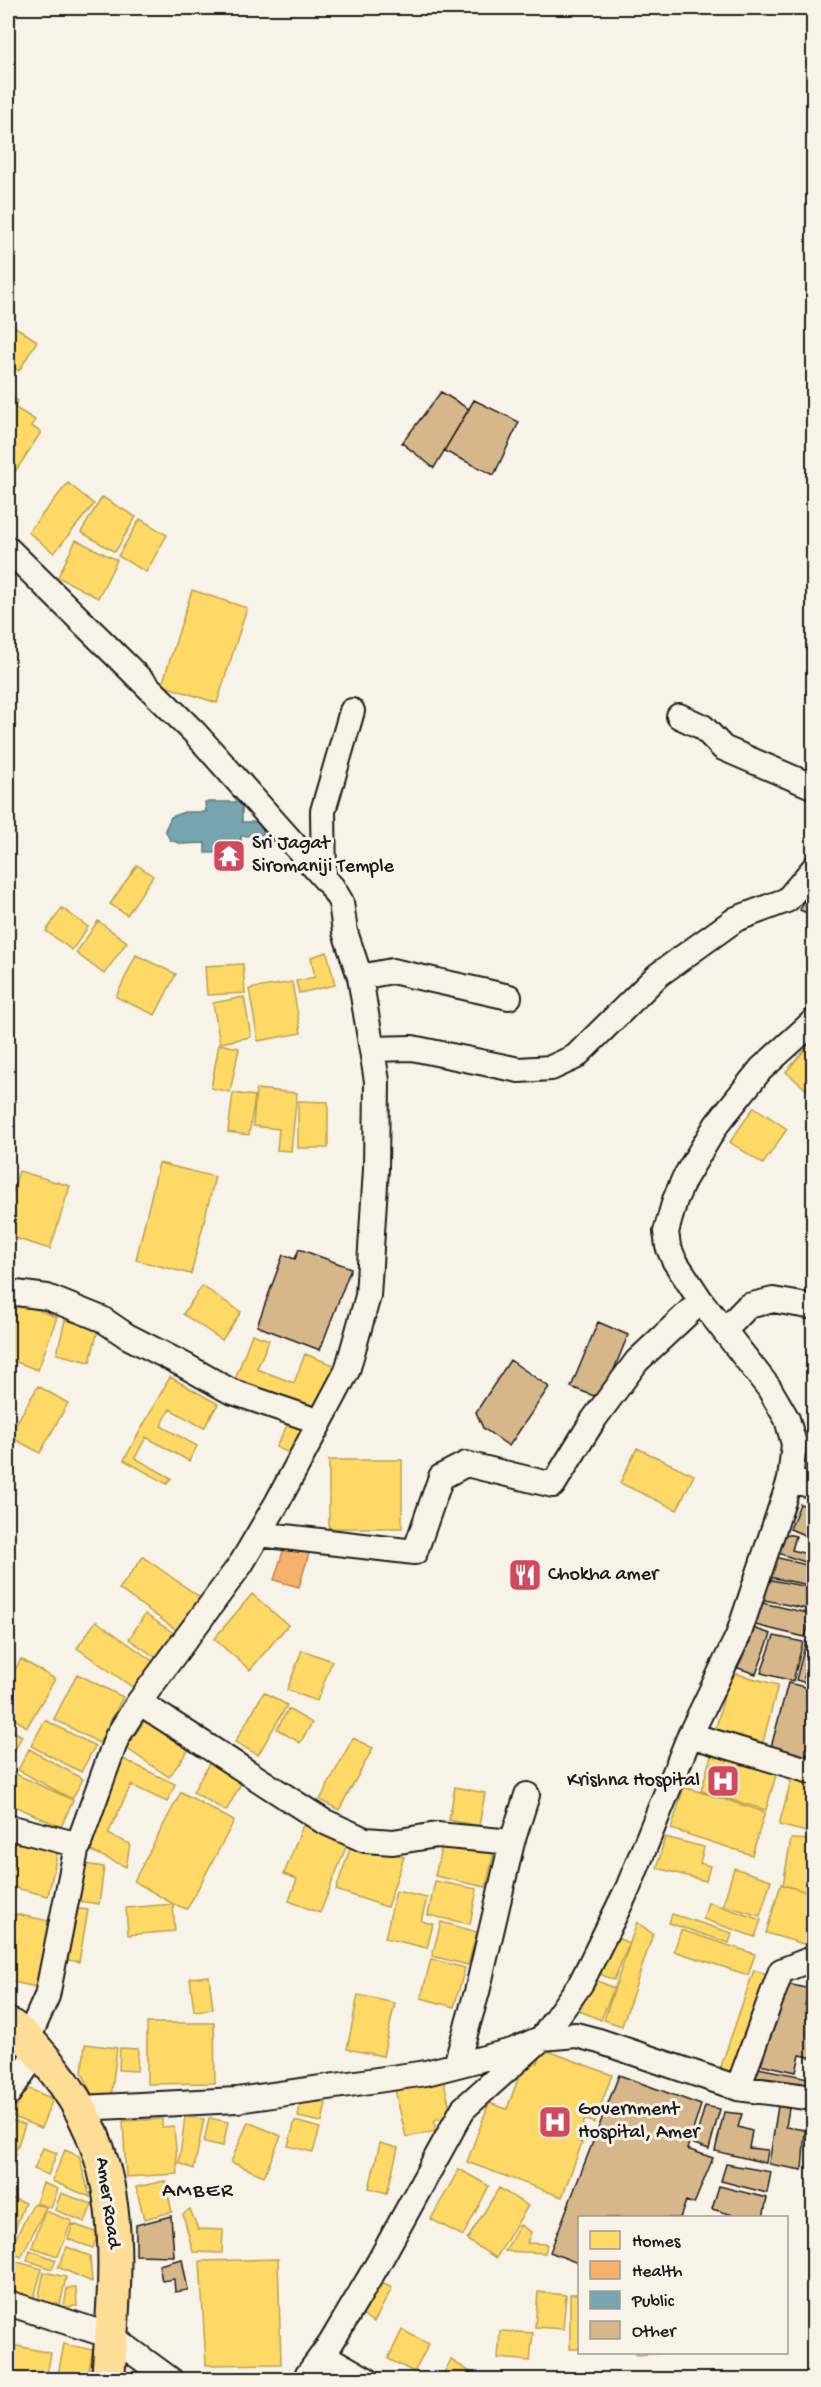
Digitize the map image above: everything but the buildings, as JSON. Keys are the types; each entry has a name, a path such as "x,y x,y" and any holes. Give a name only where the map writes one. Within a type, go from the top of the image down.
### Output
{"main road":[{"name":"Amer Road","path":"24,2038 82,2108 99,2149 112,2212 115,2247 108,2379"}],"street":[{"path":"8,549 195,733 324,879 341,902 345,932 360,977 376,1081 376,1169 368,1296 346,1371 278,1503 241,1564 139,1701 117,1737 79,1845 47,1996 24,2038 8,2094"},
{"path":"324,879 323,811 352,711"},
{"path":"679,716 703,727 723,748 813,787"},
{"path":"372,1049 412,1048 519,1070 551,1068 575,1056 658,975 736,919 787,900 813,868"},
{"path":"360,977 392,971 509,997"},
{"path":"304,2379 322,2355 379,2262 463,2109 542,2038 581,1983 628,1888 690,1735 738,1636 802,1483 787,1419 769,1388 701,1301 674,1260 668,1246 666,1232 675,1200 698,1153 739,1094 761,1069 813,1021"},
{"path":"8,1292 47,1297 102,1319 127,1336 230,1391 320,1422"},
{"path":"725,1330 748,1306 773,1300 813,1307"},
{"path":"259,1534 415,1552 441,1477 466,1464 554,1485 594,1419 637,1361 701,1301"},
{"path":"139,1701 193,1739 323,1821 365,1840 393,1842 437,1835 512,1842"},
{"path":"690,1735 813,1772"},
{"path":"456,2065 477,1992 512,1842 527,1795"},
{"path":"8,1827 79,1845"},
{"path":"738,2088 781,1971 813,1958"},
{"path":"82,2108 237,2100 426,2073 512,2051 542,2038 576,2035 738,2088 813,2098"},
{"path":"8,2303 111,2336 171,2379"},
{"path":"322,2355 368,2379"}],"place":[{"name":"Sri Jagat Siromaniji Temple","path":"229,856"},
{"name":"Chokha amer","path":"525,1575"},
{"name":"Krishna Hospital","path":"723,1781"},
{"name":"Government Hospital, Amer","path":"555,2122"}],"district":[{"name":"AMBER","path":"198,2192"}]}
